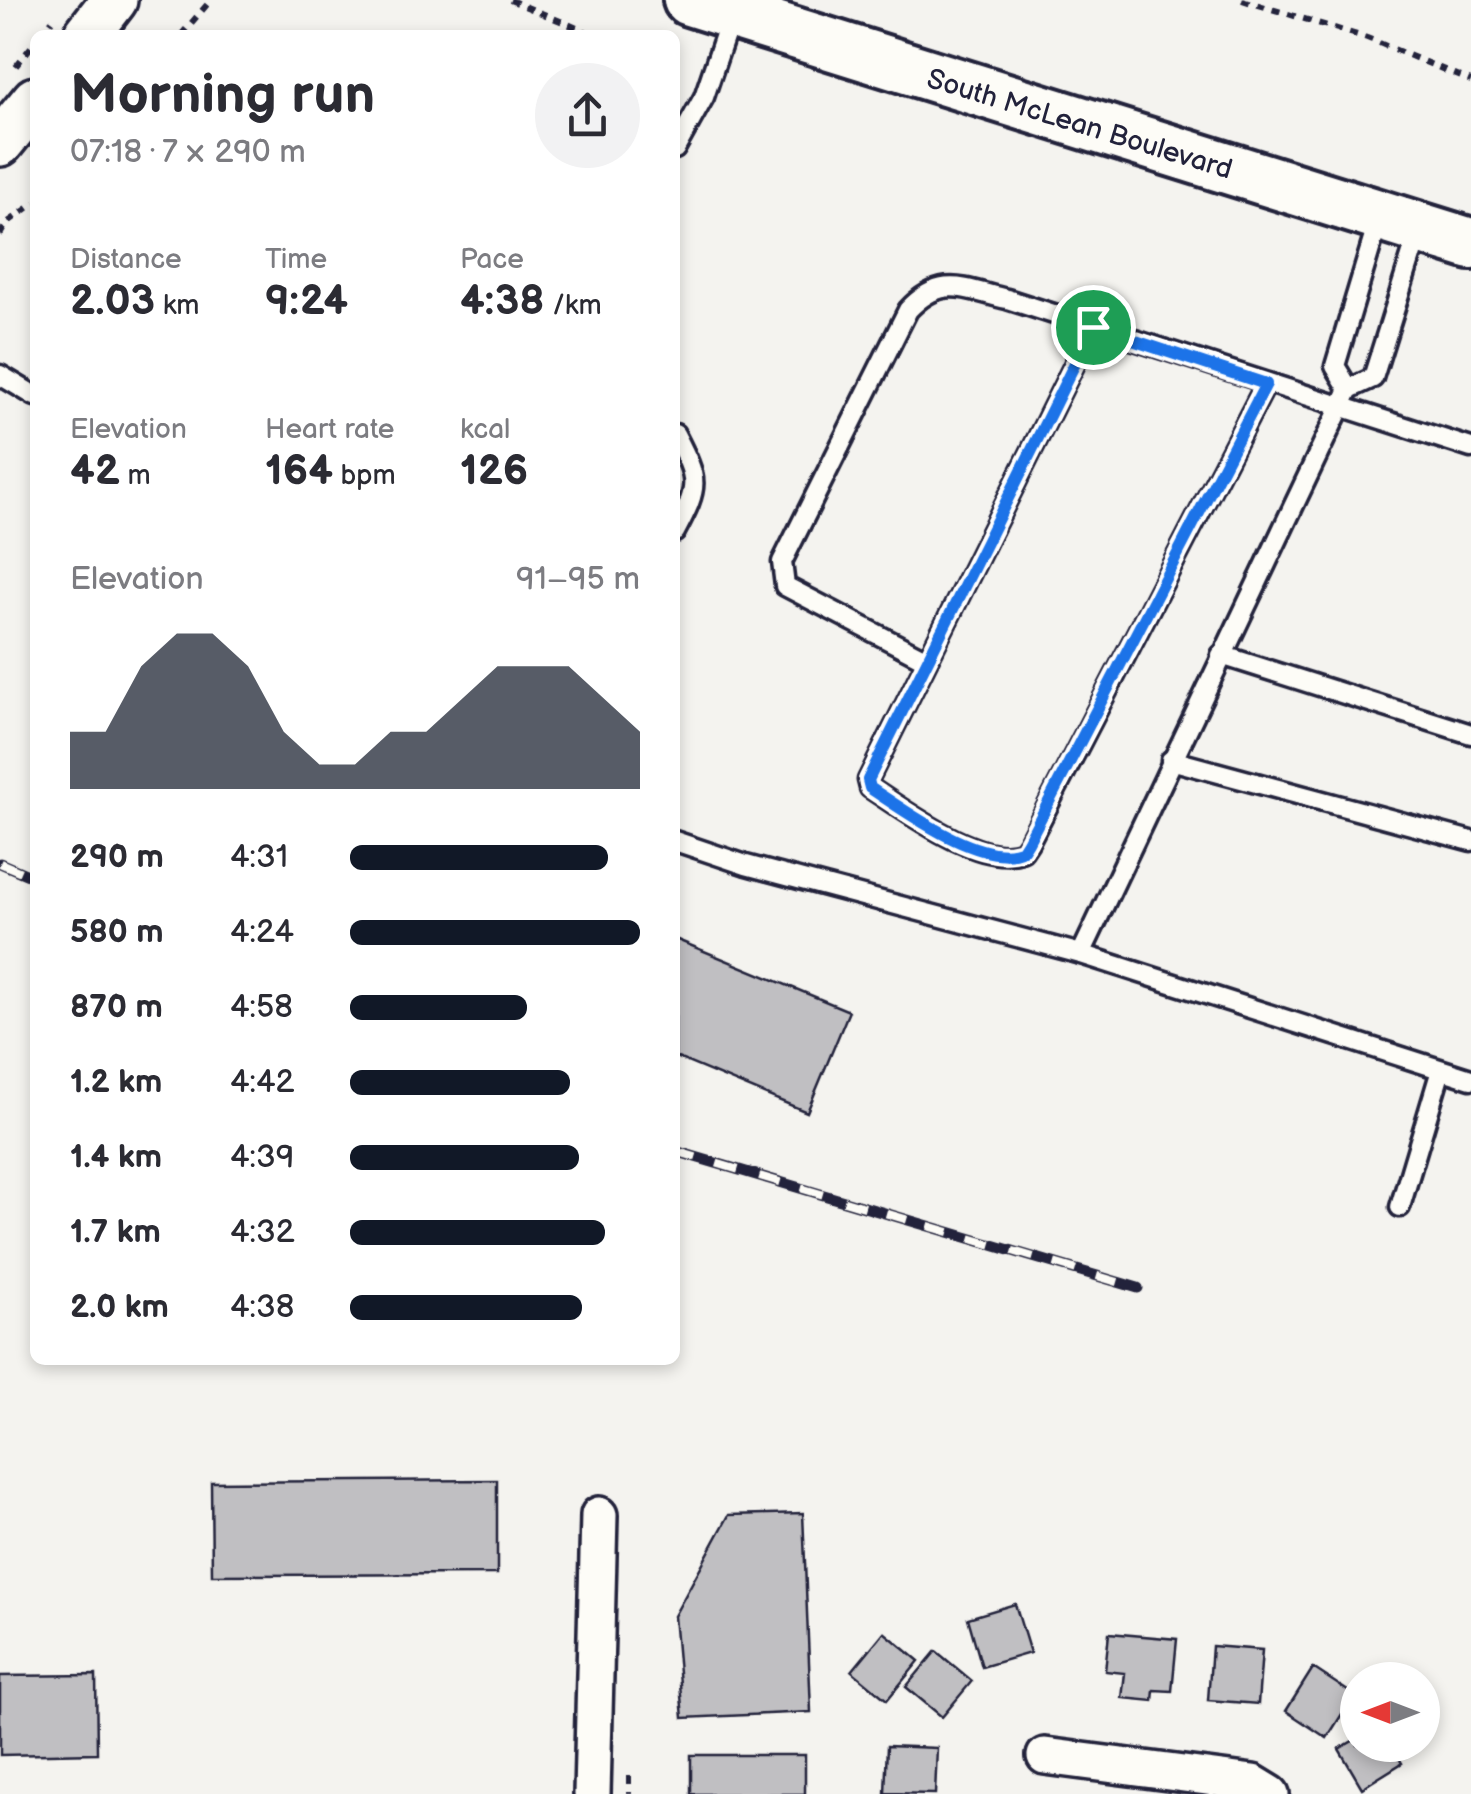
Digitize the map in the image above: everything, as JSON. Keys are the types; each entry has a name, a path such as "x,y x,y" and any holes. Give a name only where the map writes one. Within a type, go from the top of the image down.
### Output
{"main road":[{"name":"South McLean Boulevard","path":"710,8 1471,244"}],"street":[{"path":"92,30 114,0"},
{"path":"0,144 30,106"},
{"path":"592,1794 599,1515"},
{"path":"1046,1756 1253,1783 1271,1794"}],"lane":[{"path":"680,140 704,97 710,8"},
{"path":"1349,389 1335,366 1400,222"},
{"path":"1081,954 1339,408 1349,389 1373,378 1400,222"},
{"path":"925,659 785,586 782,562 908,310 926,291 944,285 1006,299 1471,448"},
{"path":"1093,327 870,769 870,788 940,834 1003,855 1023,850 1266,384"},
{"path":"0,375 30,393"},
{"path":"680,444 695,473 696,486 680,521"},
{"path":"1221,655 1471,734"},
{"path":"1171,760 1471,841"},
{"path":"680,843 746,865 1081,954 1471,1079"},
{"path":"1400,1207 1441,1070"}],"path":[{"path":"186,30 211,0"},
{"path":"510,0 582,30"},
{"path":"1242,0 1367,38 1471,81"},
{"path":"0,236 6,223 30,206"}],"building":[{"path":"680,941 849,1011 807,1112 680,1059"},
{"path":"497,1480 497,1574 212,1575 211,1482"},
{"path":"803,1513 811,1712 683,1718 674,1616 729,1515"},
{"path":"1015,1604 1030,1653 982,1667 968,1618"},
{"path":"884,1632 919,1661 887,1700 852,1671"},
{"path":"1109,1633 1177,1639 1172,1691 1154,1690 1153,1701 1122,1698 1125,1673 1105,1671"},
{"path":"1212,1646 1262,1650 1258,1704 1208,1700"},
{"path":"936,1651 972,1681 942,1717 906,1687"},
{"path":"1313,1668 1340,1686 1340,1717 1327,1738 1286,1711"},
{"path":"96,1675 97,1753 0,1755 0,1676"},
{"path":"887,1746 937,1748 935,1794 885,1793"},
{"path":"691,1755 805,1755 805,1794 691,1794"},
{"path":"1347,1762 1401,1762 1402,1763 1362,1788"}],"railway":[{"path":"0,863 30,876"},
{"path":"680,1152 1138,1288"}],"route":[{"path":"1093,327 1266,384 1028,842 1014,855 1003,855 940,834 870,788 868,780 870,769 1093,327"}]}
